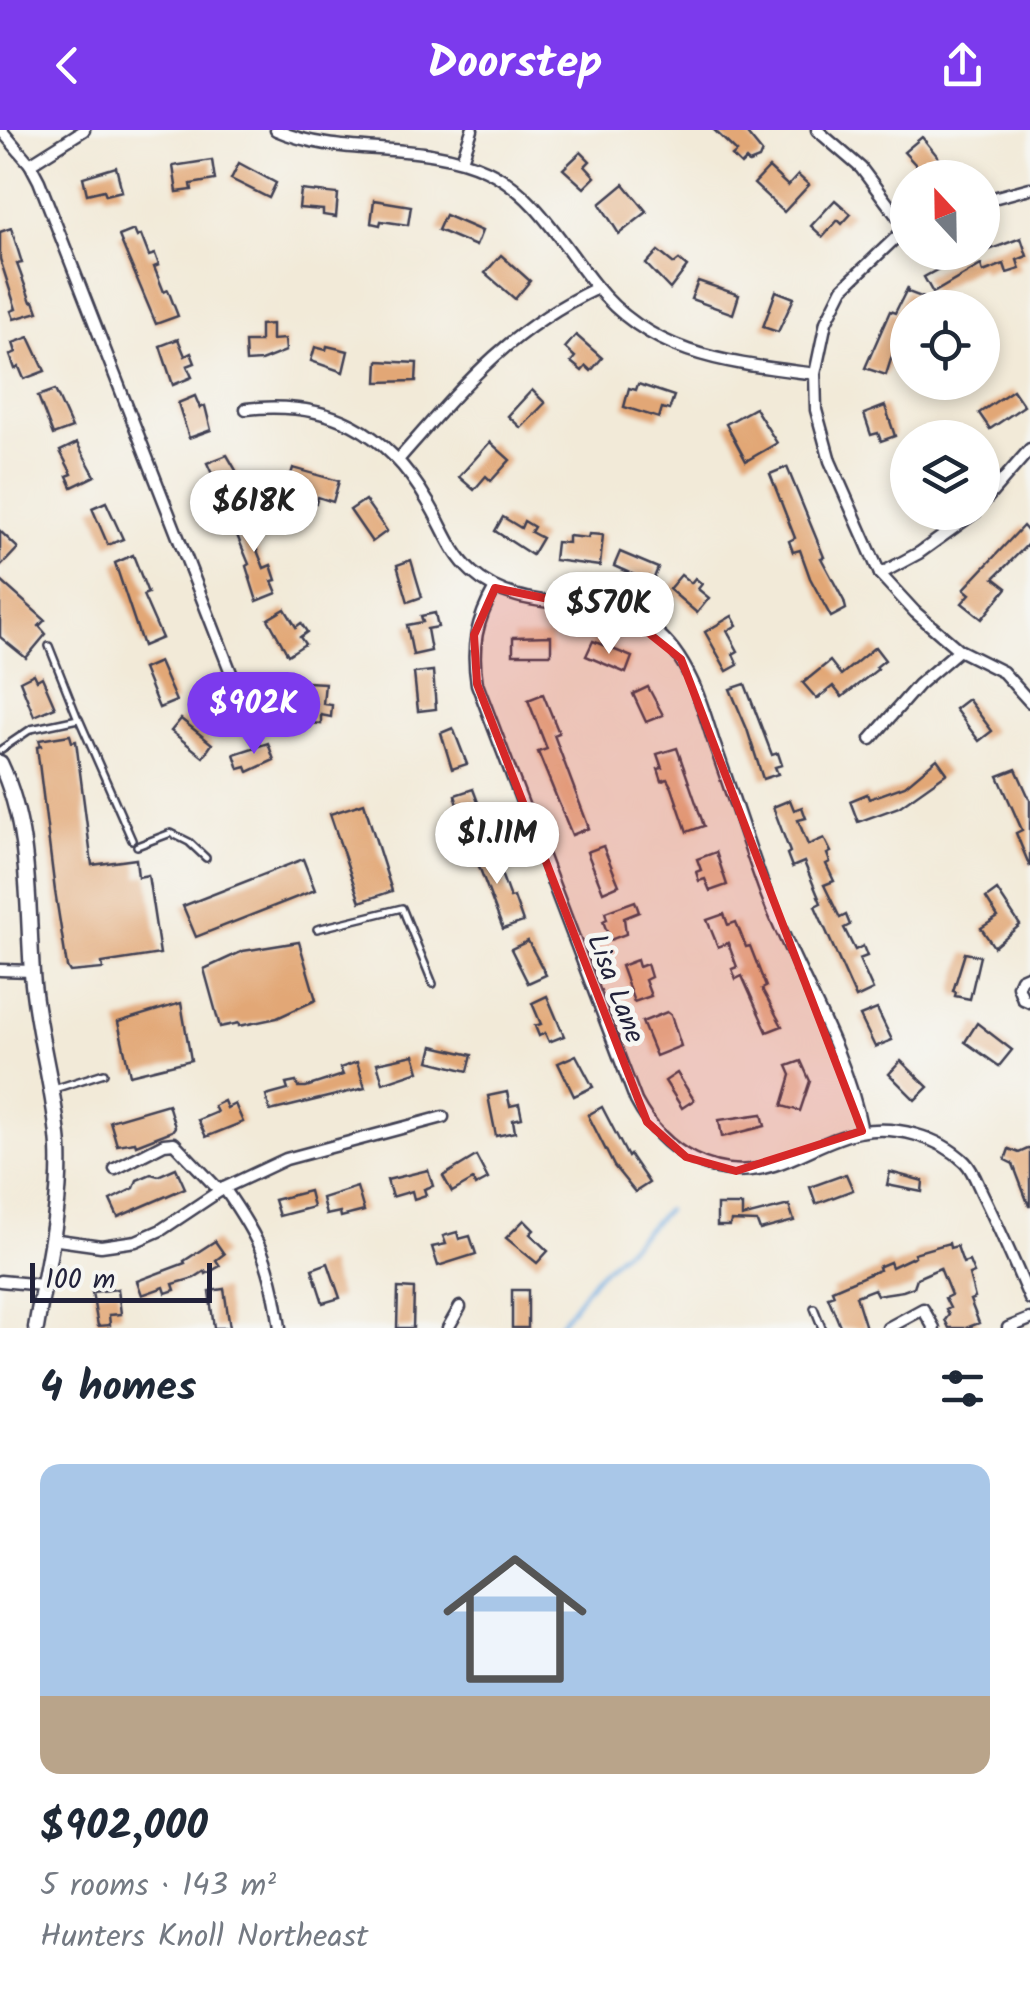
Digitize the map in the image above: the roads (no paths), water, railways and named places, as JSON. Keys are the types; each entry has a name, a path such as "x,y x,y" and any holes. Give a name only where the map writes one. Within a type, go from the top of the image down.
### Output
{"street":[{"path":"1,130 30,164 235,683"},
{"path":"30,164 84,130"},
{"path":"276,130 310,140 462,160 504,181 539,210 597,288 630,320 666,343 715,360 815,374"},
{"path":"462,160 472,130"},
{"path":"817,130 861,168 890,205"},
{"path":"1000,196 1030,188"},
{"path":"890,242 843,288 826,322 815,374 816,410 830,461 880,574 915,612 959,650 1002,672 1030,702"},
{"path":"398,460 500,348 546,314 597,288"},
{"path":"246,410 289,407 329,415 368,433 398,460 426,499 456,554 473,573 495,588 529,600 626,614 657,632 681,659 694,684 767,896 851,1089 862,1131 919,1135 968,1164 1030,1300"},
{"path":"1000,483 1030,449"},
{"path":"880,574 951,530"},
{"name":"Lisa Lane","path":"495,588 474,635 476,684 647,1122 686,1157 711,1168 736,1172 775,1165 862,1131"},
{"path":"871,739 918,686 959,650"},
{"path":"0,763 18,819 30,910 36,1016 51,1090 60,1168 36,1328"},
{"path":"0,970 32,972"},
{"path":"1030,975 1018,986 1023,999 1030,1002"},
{"path":"51,1239 101,1246 136,1241 161,1230 222,1190 286,1159 443,1117"},
{"path":"115,1169 164,1144 174,1143 222,1190 252,1228 273,1281 280,1328"},
{"path":"0,1280 43,1285"},
{"path":"448,1328 460,1307"},
{"path":"888,1328 922,1309 934,1328"},
{"path":"1008,1328 1026,1321"}],"lane":[{"path":"49,646 135,843 172,834 189,842 206,858"},
{"path":"0,750 31,730 78,719"},
{"path":"316,929 402,908 434,984"},
{"path":"51,1090 104,1073"},
{"path":"814,1308 822,1328"}],"waterway":[{"path":"557,1328 594,1279 667,1210"}]}
